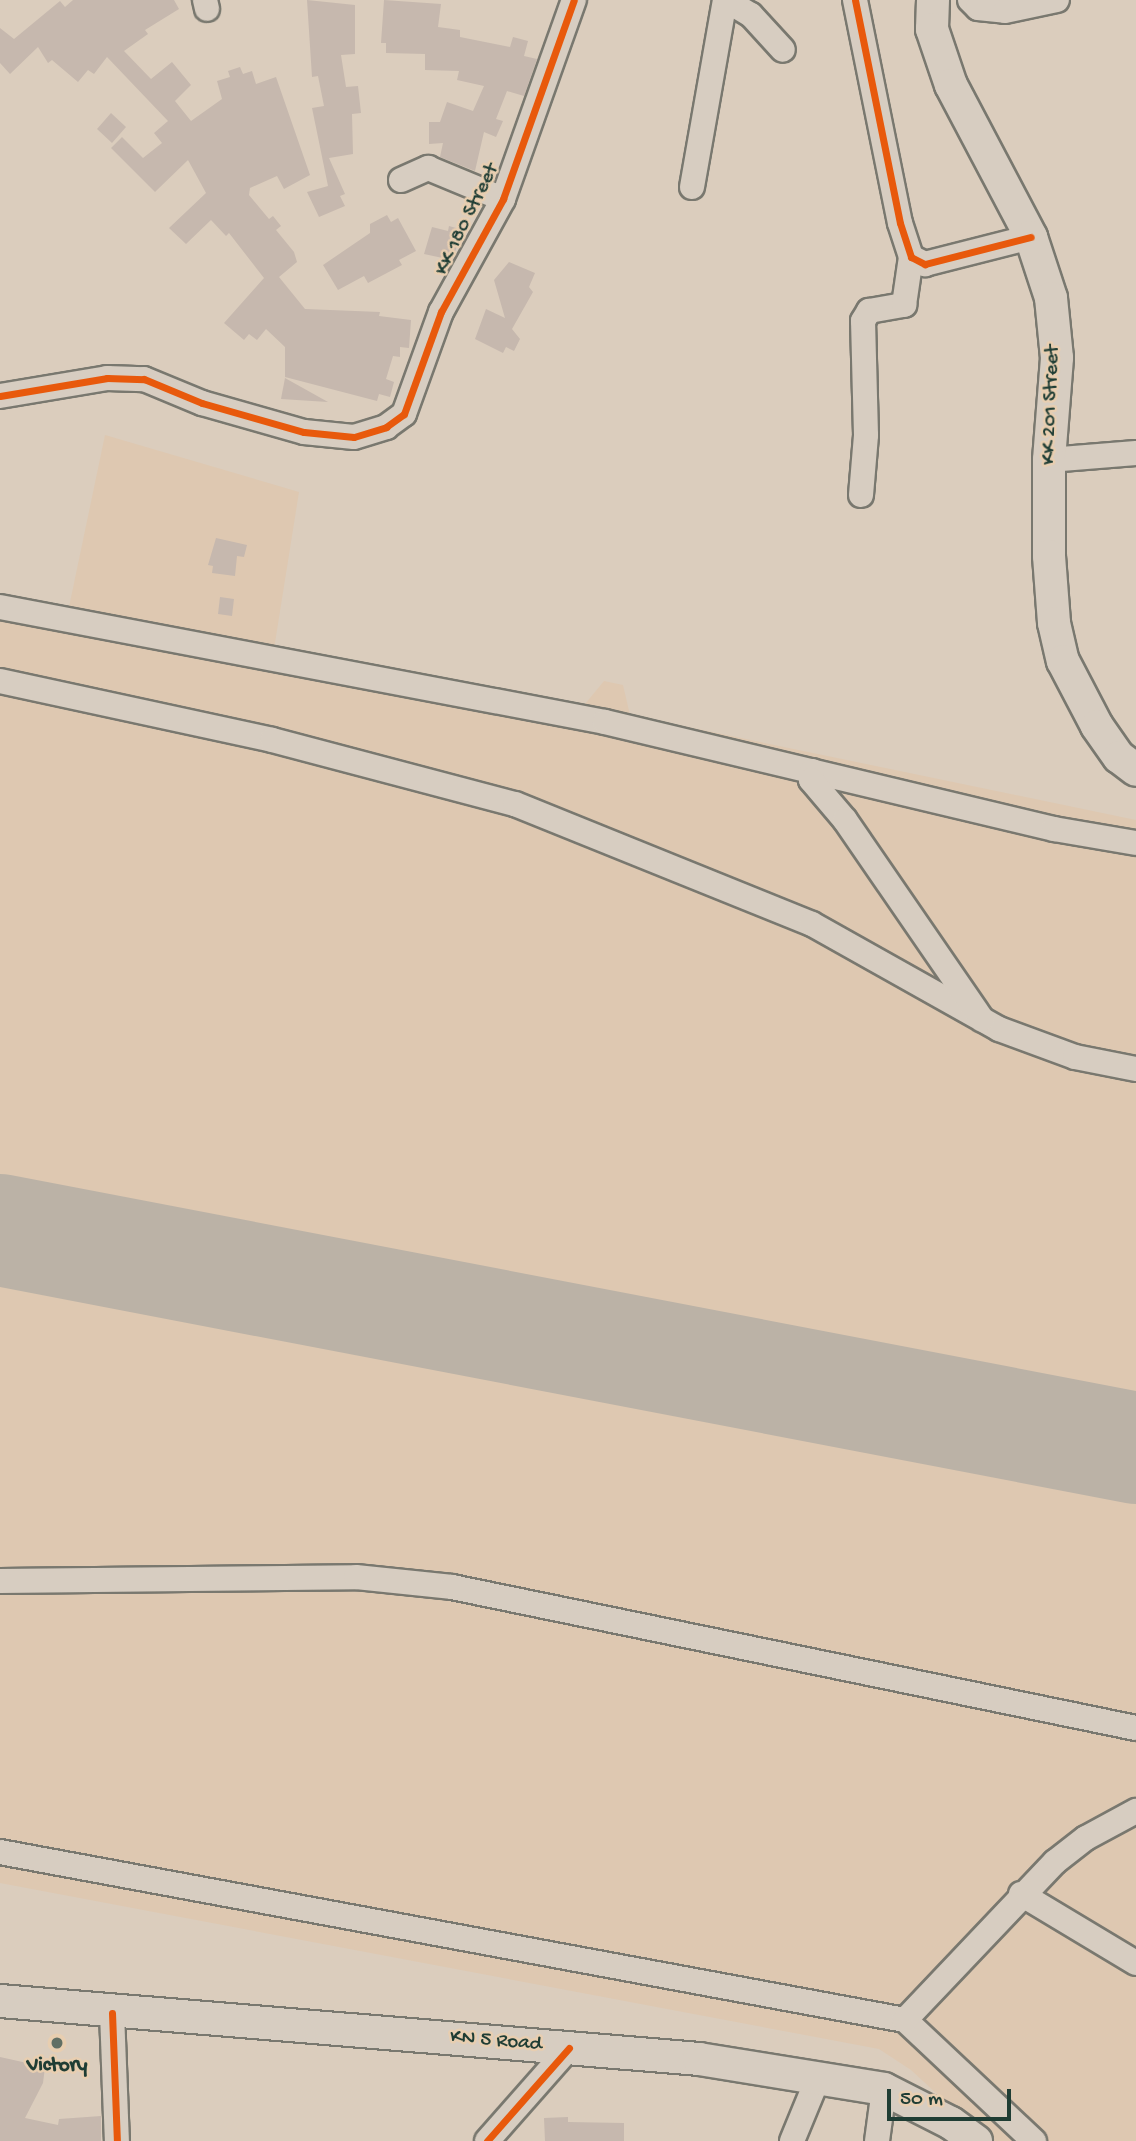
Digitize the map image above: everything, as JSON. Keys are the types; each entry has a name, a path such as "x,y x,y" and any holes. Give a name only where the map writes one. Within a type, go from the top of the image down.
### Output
{"main road":[{"name":"KK 201 Street","path":"933,0 932,29 951,85 1031,237 1051,298 1057,358 1049,460 1051,600 1063,661 1097,726 1119,757 1136,770"},
{"name":"KN 5 Road","path":"0,2001 112,2013 699,2059 884,2089 951,2123 976,2141"}],"street":[{"name":"KK 180 Street","path":"0,396 94,379 144,379 202,403 304,432 354,437 386,427 404,414 441,312 503,199 573,0"},
{"path":"692,187 726,0 751,15 783,51"},
{"path":"855,0 900,223 911,257 904,305 869,311 863,321 866,435 861,495"},
{"path":"970,0 978,8 1004,11 1058,0"},
{"path":"401,180 428,168 503,199"},
{"path":"911,257 925,264 1031,237"},
{"path":"1049,460 1136,453"},
{"path":"0,607 605,722 1054,829 1136,844"},
{"path":"0,681 272,740 515,804 813,924 984,1022 1075,1057 1136,1069"},
{"path":"812,771 811,780 845,820 984,1022"},
{"path":"0,1580 356,1577 452,1587 1136,1728"},
{"path":"905,2020 1021,1894 1086,1838 1136,1811"},
{"path":"0,1852 905,2020 1034,2141"},
{"path":"1021,1894 1136,1963"},
{"path":"112,2013 117,2141"},
{"path":"488,2141 569,2048"},
{"path":"792,2141 818,2078"},
{"path":"877,2141 884,2089"}],"shaded area":[{"path":"105,435 299,492 274,649 585,704 604,681 623,685 630,715 1136,820 1136,2141 988,2141 911,2070 879,2049 0,1883 0,595 69,607"}],"building":[{"path":"73,0 174,0 179,9 145,30 148,34 124,51 151,79 172,62 191,85 175,101 191,121 222,99 217,81 230,77 228,71 240,67 243,74 252,71 256,84 276,77 310,175 284,189 277,176 250,188 249,195 269,219 273,216 281,226 276,230 294,252 297,262 279,277 305,309 380,312 379,316 411,320 409,348 400,347 400,357 393,356 386,379 394,382 390,397 379,394 377,401 285,377 285,347 266,329 257,340 249,334 244,340 224,323 264,278 229,233 226,236 211,220 186,244 169,228 206,193 188,160 155,192 111,148 122,137 143,158 162,143 154,133 168,121 107,57 94,74 88,70 78,82 52,60 48,63 38,47 10,74 0,63 0,28 14,39 60,1 65,7"},
{"path":"307,0 355,5 355,54 341,55 346,87 358,86 361,113 352,114 353,154 329,158 345,194 340,196 345,206 319,217 307,192 328,186 312,108 324,106 318,76 312,77"},
{"path":"384,0 441,4 438,27 460,30 460,37 510,47 513,37 528,41 524,56 537,59 524,96 507,91 496,119 503,121 496,137 484,132 475,171 440,157 443,143 429,144 429,122 440,122 447,102 473,111 484,86 457,80 459,71 425,70 425,54 386,53 386,43 381,43"},
{"path":"111,113 126,127 112,143 97,129"},
{"path":"387,215 391,222 398,218 416,251 399,260 402,265 368,283 364,276 338,290 323,265 370,233 370,224"},
{"path":"449,226 463,230 452,260 424,254 432,227 448,231"},
{"path":"509,262 535,273 529,287 533,292 512,329 520,339 514,351 506,347 503,353 475,339 486,309 505,318 494,280"},
{"path":"285,378 328,402 281,399"},
{"path":"216,538 247,545 244,557 237,556 235,576 212,573 213,566 208,565"},
{"path":"220,597 234,599 232,616 218,614"},
{"path":"0,2057 45,2067 43,2083 25,2118 58,2125 59,2119 101,2116 101,2141 0,2141"},
{"path":"568,2117 568,2122 624,2123 624,2141 545,2141 544,2118"}],"runway":[{"path":"0,1230 1136,1448"}],"cycle path":[{"path":"0,396 107,378 144,379 202,403 304,432 354,437 386,427 404,414 441,312 503,199 574,0"},
{"path":"855,0 900,223 911,257 925,264 1031,237"},
{"path":"112,2013 117,2141"},
{"path":"487,2141 569,2048"}],"place":[{"name":"Victory","path":"57,2043"}]}
